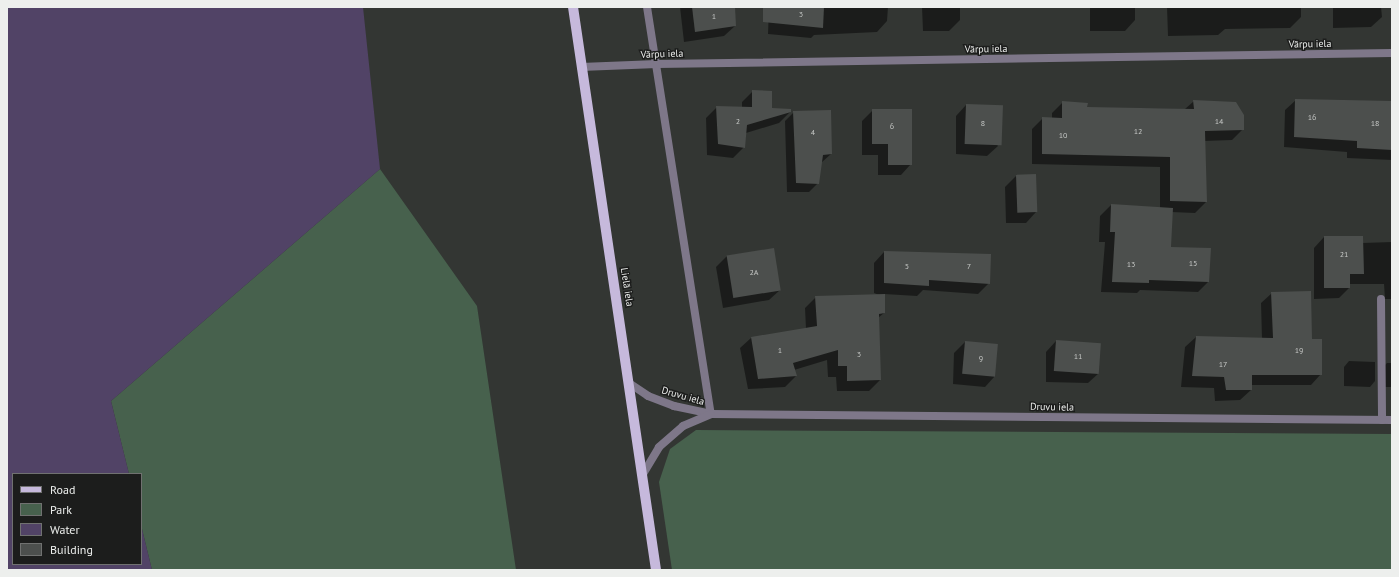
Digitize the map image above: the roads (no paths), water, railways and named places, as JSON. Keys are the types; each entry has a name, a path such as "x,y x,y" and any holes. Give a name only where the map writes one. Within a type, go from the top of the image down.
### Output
{"main road":[{"name":"Lielā iela","path":"573,7 656,570"}],"street":[{"path":"647,7 711,414"},
{"name":"Vārpu iela","path":"581,68 657,64 1392,52"},
{"path":"1381,299 1382,420"},
{"name":"Druvu iela","path":"629,383 648,396 674,406 711,414 1392,420"},
{"name":"Druvu iela","path":"643,474 659,447 683,426 711,414"}],"water":[{"path":"7,7 363,7 380,169 111,401 129,473 12,473 12,565 142,565 142,529 152,570 7,570"}]}
